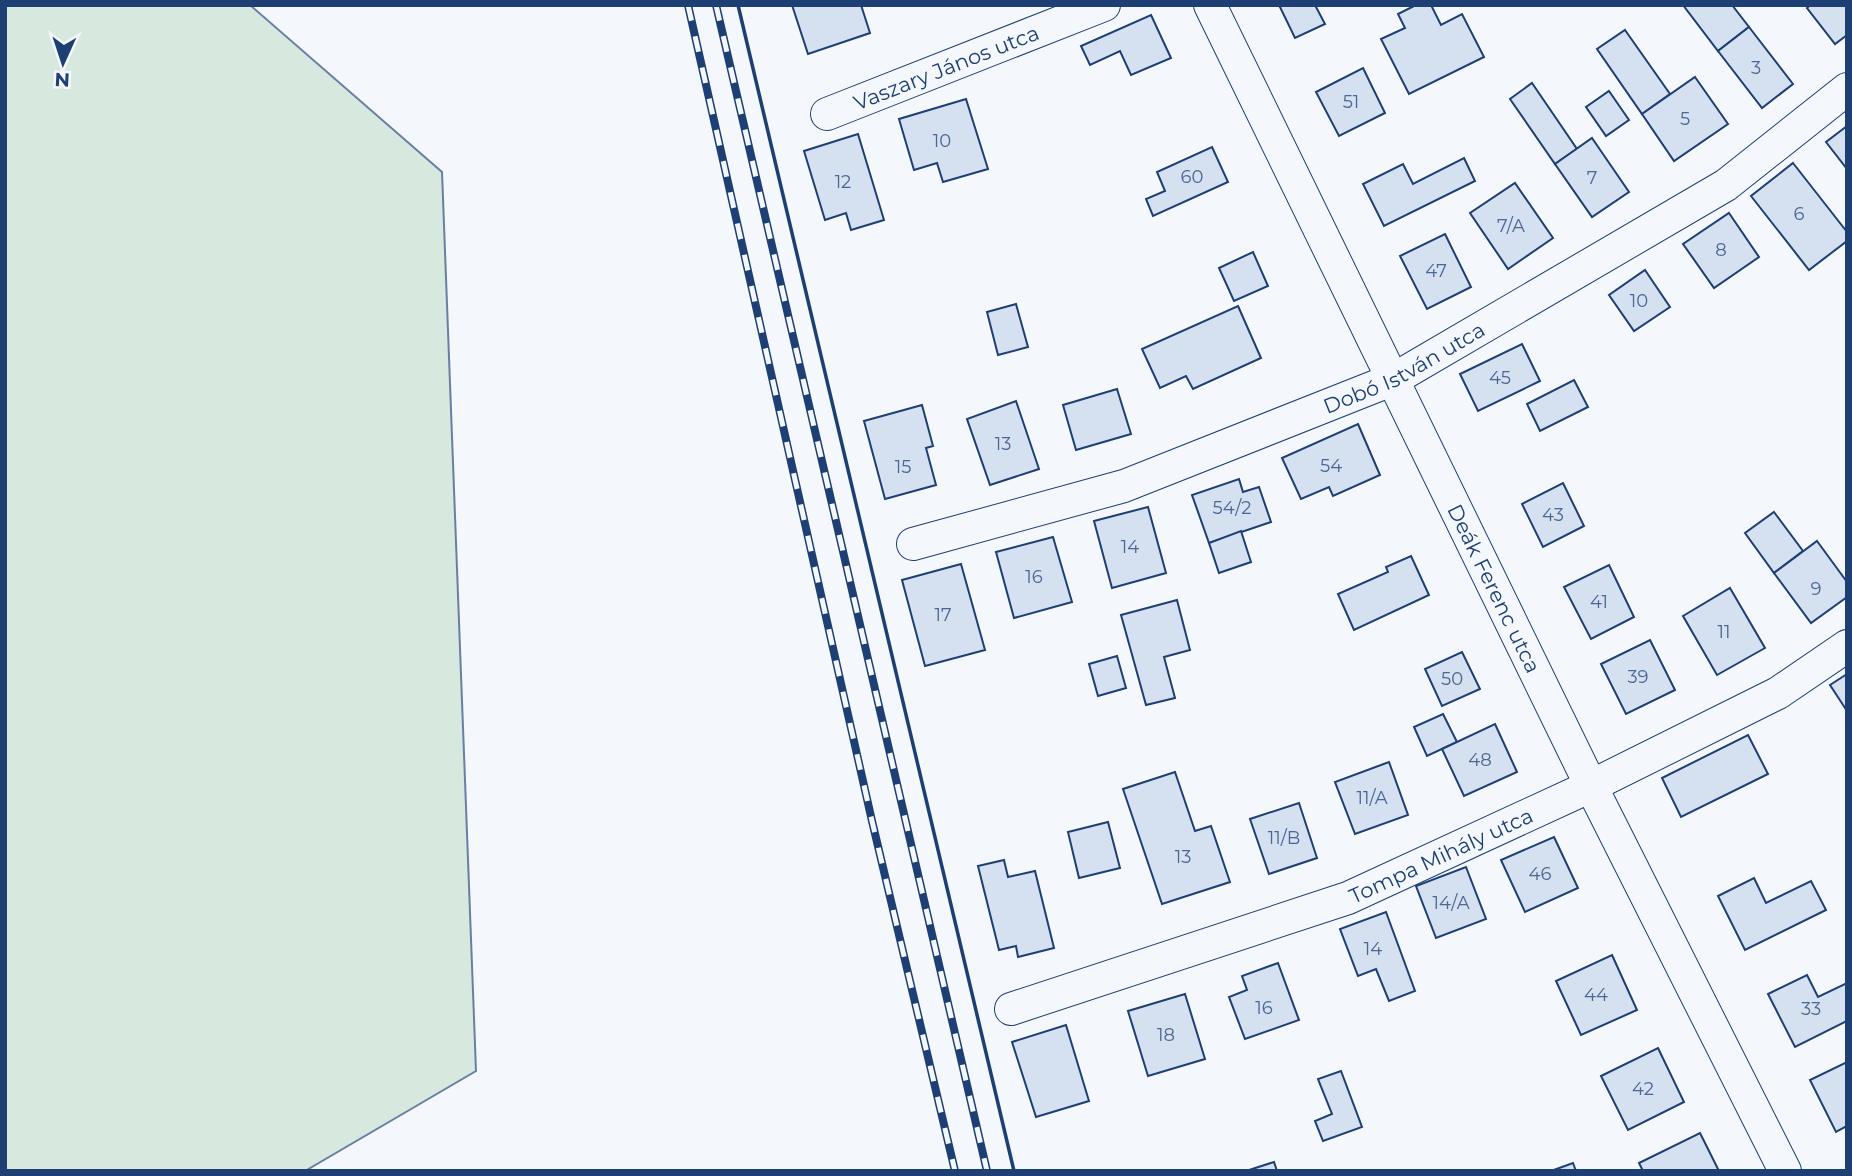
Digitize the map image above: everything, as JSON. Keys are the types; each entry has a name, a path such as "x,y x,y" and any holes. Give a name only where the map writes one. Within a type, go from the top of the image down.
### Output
{"street":[{"name":"Vaszary János utca","path":"827,114 1104,5"},
{"name":"Deák Ferenc utca","path":"1210,5 1591,786 1785,1171"},
{"name":"Dobó István utca","path":"913,544 1124,486 1394,379 1726,185 1847,89"},
{"name":"Tompa Mihály utca","path":"1011,1009 1348,898 1591,786 1778,693 1847,646"}],"shaded area":[{"path":"5,5 250,5 442,172 476,1071 305,1171 5,1171"}],"building":[{"path":"792,5 861,5 870,33 808,54"},
{"path":"1279,5 1315,5 1325,24 1295,38"},
{"path":"1416,5 1431,5 1441,25 1462,14 1484,57 1409,94 1381,39 1405,28 1398,14"},
{"path":"1683,5 1732,5 1749,27 1718,51"},
{"path":"1810,5 1847,5 1847,35 1835,44 1807,8"},
{"path":"1151,15 1171,58 1131,75 1120,51 1090,65 1081,46"},
{"path":"1749,27 1793,84 1762,108 1718,51"},
{"path":"1625,30 1670,94 1642,114 1597,49"},
{"path":"1363,68 1385,113 1339,136 1316,92"},
{"path":"1695,77 1728,124 1674,161 1642,114"},
{"path":"1532,83 1577,149 1555,164 1510,99"},
{"path":"1609,91 1629,120 1606,136 1586,107"},
{"path":"966,99 988,169 943,182 937,163 914,170 899,119"},
{"path":"1847,126 1847,169 1826,142"},
{"path":"858,134 884,220 851,230 846,213 825,220 804,151"},
{"path":"1592,138 1629,192 1592,217 1555,164"},
{"path":"1212,147 1228,182 1153,216 1146,199 1165,191 1157,172"},
{"path":"1464,158 1475,181 1384,226 1363,184 1403,164 1413,184"},
{"path":"1793,163 1847,232 1847,241 1809,270 1751,196"},
{"path":"1515,183 1553,238 1508,269 1470,213"},
{"path":"1729,213 1759,257 1714,288 1683,244"},
{"path":"1445,234 1471,287 1427,309 1400,256"},
{"path":"1253,252 1268,286 1234,301 1219,268"},
{"path":"1645,270 1670,307 1634,331 1609,295"},
{"path":"1016,304 1028,347 998,355 987,312"},
{"path":"1238,306 1261,358 1193,389 1186,376 1160,388 1142,349"},
{"path":"1522,344 1540,381 1478,411 1460,374"},
{"path":"1574,380 1588,407 1540,431 1527,404"},
{"path":"1117,389 1131,434 1076,450 1063,405"},
{"path":"1016,401 1039,469 990,485 967,419"},
{"path":"922,405 933,446 926,448 936,485 885,499 864,421"},
{"path":"1358,424 1380,475 1333,496 1329,487 1301,499 1282,458"},
{"path":"1239,479 1243,492 1259,487 1271,522 1209,543 1192,495"},
{"path":"1563,483 1584,526 1543,547 1522,504"},
{"path":"1148,507 1166,573 1112,588 1094,521"},
{"path":"1774,512 1803,551 1774,573 1745,533"},
{"path":"1241,531 1251,562 1219,573 1209,543"},
{"path":"1053,537 1072,602 1014,618 996,552"},
{"path":"1817,541 1847,582 1847,597 1811,623 1774,573"},
{"path":"1411,556 1429,595 1354,630 1338,594 1388,572 1386,567"},
{"path":"961,564 985,650 925,666 902,580"},
{"path":"1609,565 1634,617 1591,639 1564,587"},
{"path":"1730,588 1765,648 1717,675 1683,616"},
{"path":"1177,600 1190,650 1164,657 1175,698 1146,705 1121,615"},
{"path":"1650,640 1675,690 1626,714 1601,664"},
{"path":"1462,652 1480,689 1442,706 1425,669"},
{"path":"1117,656 1126,688 1098,696 1089,664"},
{"path":"1847,674 1847,711 1830,685"},
{"path":"1443,714 1457,742 1427,756 1414,727"},
{"path":"1495,724 1517,772 1464,796 1442,749"},
{"path":"1748,735 1768,774 1681,817 1662,778"},
{"path":"1389,762 1408,815 1355,834 1335,782"},
{"path":"1175,772 1195,831 1211,826 1230,882 1162,904 1123,789"},
{"path":"1299,803 1317,858 1269,874 1250,819"},
{"path":"1108,822 1120,868 1079,878 1068,832"},
{"path":"1554,837 1578,888 1525,912 1501,860"},
{"path":"1004,860 1008,877 1035,871 1054,948 1018,957 1016,946 999,950 978,866"},
{"path":"1466,867 1486,919 1436,938 1416,886"},
{"path":"1754,878 1766,903 1811,881 1826,910 1745,950 1718,896"},
{"path":"1386,912 1415,991 1389,1001 1376,969 1358,976 1340,929"},
{"path":"1612,955 1637,1010 1581,1035 1556,981"},
{"path":"1278,963 1299,1020 1245,1039 1229,997 1247,990 1242,976"},
{"path":"1807,975 1818,997 1847,983 1847,1021 1795,1047 1768,994"},
{"path":"1185,994 1205,1059 1148,1076 1128,1011"},
{"path":"1066,1025 1089,1101 1036,1117 1012,1042"},
{"path":"1658,1048 1684,1102 1628,1130 1601,1076"},
{"path":"1847,1062 1847,1126 1836,1132 1810,1080"},
{"path":"1341,1071 1362,1127 1323,1141 1315,1121 1332,1114 1318,1079"},
{"path":"1700,1133 1719,1171 1643,1171 1639,1163"},
{"path":"1274,1162 1277,1171 1246,1171"},
{"path":"1573,1163 1576,1171 1551,1171"}],"railway":[{"path":"688,5 872,821 955,1171"},
{"path":"716,5 987,1171"}],"wall":[{"path":"738,5 1014,1171"}]}
